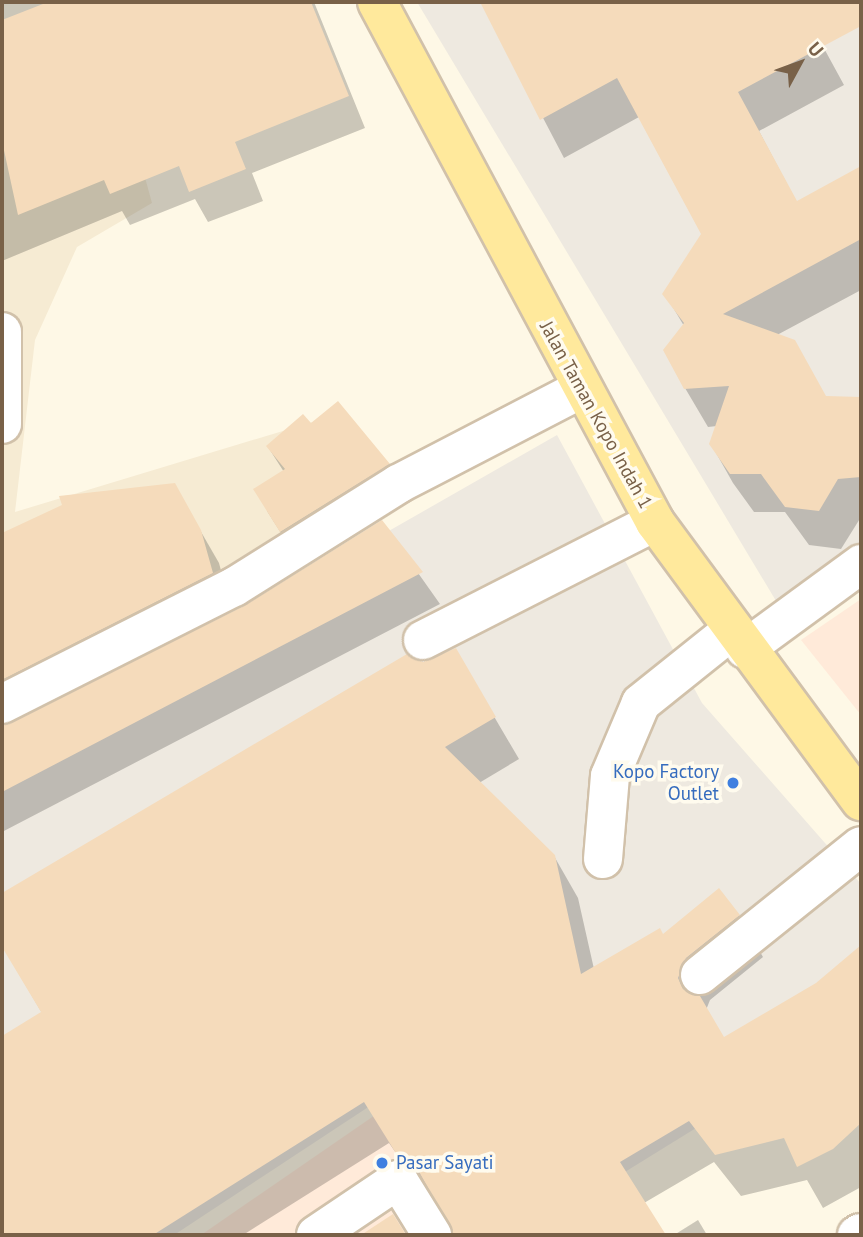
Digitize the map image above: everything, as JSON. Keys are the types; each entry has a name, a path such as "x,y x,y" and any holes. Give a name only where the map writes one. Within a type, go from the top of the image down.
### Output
{"main road":[{"name":"Jalan Taman Kopo Indah 1","path":"377,2 581,389 655,522 738,640 861,801"}],"street":[{"path":"2,332 2,424"},
{"path":"2,704 234,587 398,484 581,389"},
{"path":"423,640 655,522"},
{"path":"603,859 610,776 641,703 861,564"},
{"path":"700,975 861,846"},
{"path":"316,1235 398,1180 432,1235"}],"shaded area":[{"path":"417,2 861,2 861,584 794,631"},
{"path":"130,123 152,203 77,247 35,340 15,512 339,414 390,509 2,750 2,127 4,136"},
{"path":"557,435 702,703 861,884 861,1026 531,1230 426,1069 174,1235 2,1235 2,773 387,532"},
{"path":"861,599 861,715 801,640"},
{"name":"Pasar Sayati","path":"410,1091 508,1235 201,1235"}],"building":[{"path":"48,2 311,2 349,96 235,142 246,169 189,192 179,166 110,194 104,180 18,215 2,141 2,20"},
{"path":"480,2 861,2 861,26 738,92 797,201 861,166 861,239 723,314 795,340 826,396 861,397 861,477 838,479 819,511 785,507 761,474 730,474 709,444 729,386 684,389 663,350 684,323 662,294 701,234 617,78 540,120"},
{"path":"338,401 390,464 280,532 253,489 285,469 266,446 303,414 311,423"},
{"path":"175,483 201,530 213,573 2,680 2,533 62,505 59,496"},
{"path":"382,520 423,572 2,792 2,726 244,606"},
{"path":"456,648 496,717 445,747 555,855 581,974 660,928 663,934 719,888 740,915 686,958 678,978 683,989 700,996 724,1037 816,983 861,945 861,1123 833,1149 797,1167 784,1138 715,1155 689,1121 620,1162 666,1235 454,1235 417,1168 399,1158 364,1102 153,1235 2,1235 2,1036 41,1012 2,947 2,893 407,654 423,662"},
{"path":"393,1214 406,1235 361,1235"}],"place":[{"name":"Kopo Factory Outlet","path":"733,783"},
{"name":"Pasar Sayati","path":"382,1163"}]}
